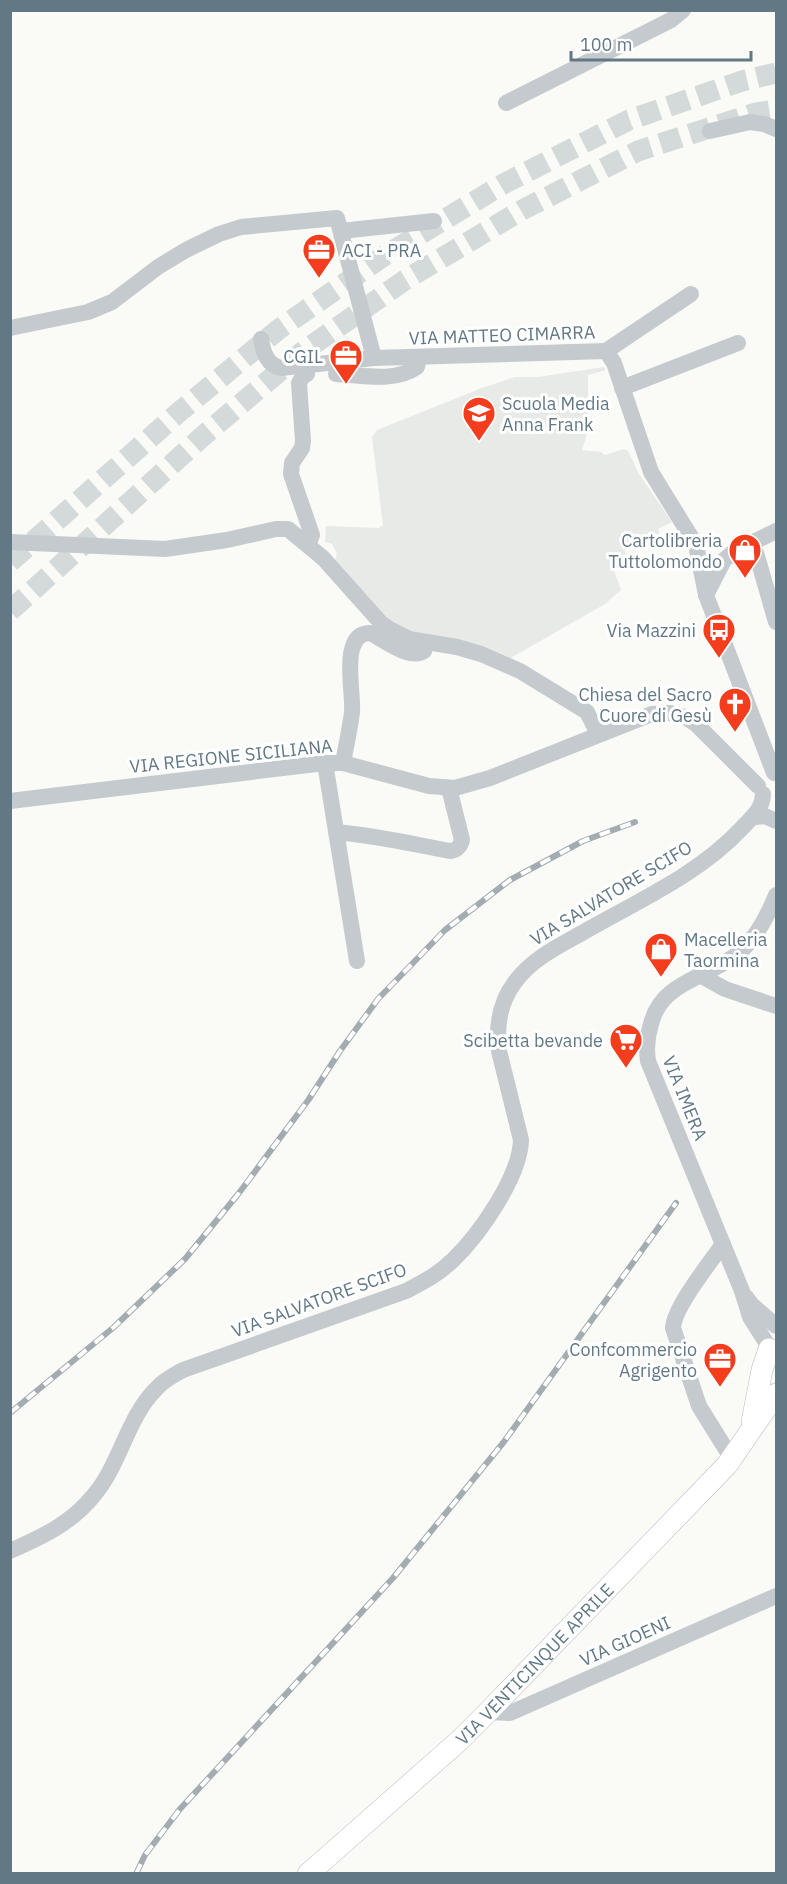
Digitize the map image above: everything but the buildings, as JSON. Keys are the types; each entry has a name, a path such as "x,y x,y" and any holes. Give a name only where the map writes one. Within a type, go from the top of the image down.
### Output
{"main road":[{"name":"VIA VENTICINQUE APRILE","path":"745,1439 755,1414 762,1370 773,1348"},
{"name":"VIA VENTICINQUE APRILE","path":"308,1874 460,1740 488,1712 732,1459 777,1394"}],"street":[{"path":"506,103 671,20 683,10"},
{"path":"710,131 750,122 777,129"},
{"path":"10,328 88,312 112,302 158,267 186,250 241,226 337,218 374,358"},
{"path":"341,231 434,221"},
{"path":"606,351 691,294"},
{"name":"VIA MATTEO CIMARRA","path":"261,339 263,353 273,366 281,368 374,358 606,351 614,363 651,472 696,545 706,595 765,751 770,781"},
{"path":"622,388 738,343"},
{"path":"308,545 312,535 292,479 291,469 303,441 298,384 303,376 322,374 366,375 377,378 409,373 417,367 419,357"},
{"path":"10,542 165,549 227,540 276,529 288,529 323,558 381,623 401,635 481,654 520,671 587,712 598,734"},
{"path":"706,595 724,560 735,551 777,531"},
{"path":"752,543 777,621"},
{"path":"343,763 352,709 350,677 352,648 355,640 369,633 399,650 416,654 424,651 427,642"},
{"name":"VIA REGIONE SICILIANA","path":"10,801 325,763 343,763 429,786 449,788 490,778 652,714 678,714 696,724 742,769 770,781"},
{"path":"325,763 357,961"},
{"name":"VIA SALVATORE SCIFO","path":"10,1551 63,1525 95,1495 115,1464 148,1398 170,1377 193,1366 406,1291 430,1278 453,1260 504,1193 518,1160 521,1140 499,1051 498,1021 507,995 515,982 526,969 547,953 657,891 699,865 721,848 761,807 770,781"},
{"path":"336,832 371,835 454,850 461,844 462,836 449,788"},
{"path":"752,818 765,816 777,821"},
{"name":"VIA IMERA","path":"773,1348 750,1317 646,1051 652,1019 660,1003 671,991 742,951 758,933 777,895"},
{"path":"700,975 725,989 777,1006"},
{"path":"723,1244 680,1307 673,1328 699,1406 732,1459"},
{"path":"742,1292 752,1305 777,1326"},
{"name":"VIA GIOENI","path":"488,1712 510,1713 777,1596"}],"shaded area":[{"path":"604,367 606,370 588,375 588,431 582,450 601,452 605,455 624,449 628,451 639,474 672,522 658,529 660,533 643,540 643,543 624,549 627,556 611,562 621,590 605,604 507,660 400,630 334,562 337,554 332,544 325,542 326,526 379,528 383,525 372,437 377,430 515,377 538,377"}],"tunnel":[{"path":"10,562 178,413 279,329 384,256 505,183 629,120 742,81 776,73"},
{"path":"10,611 203,436 301,353 405,280 522,210 638,151 756,113 776,110"}],"railway":[{"path":"10,1413 114,1327 185,1259 239,1193 309,1099 378,999 445,930 510,880 583,841 635,822"},
{"path":"136,1874 145,1855 180,1809 393,1578 503,1443 676,1203"}],"place":[{"name":"ACI - PRA","path":"319,279"},
{"name":"CGIL","path":"346,385"},
{"name":"Scuola Media Anna Frank","path":"479,442"},
{"name":"Cartolibreria Tuttolomondo","path":"745,579"},
{"name":"Via Mazzini","path":"719,659"},
{"name":"Chiesa del Sacro Cuore di Gesù","path":"735,733"},
{"name":"Macelleria Taormina","path":"661,978"},
{"name":"Scibetta bevande","path":"626,1069"},
{"name":"Confcommercio Agrigento","path":"720,1388"}]}
